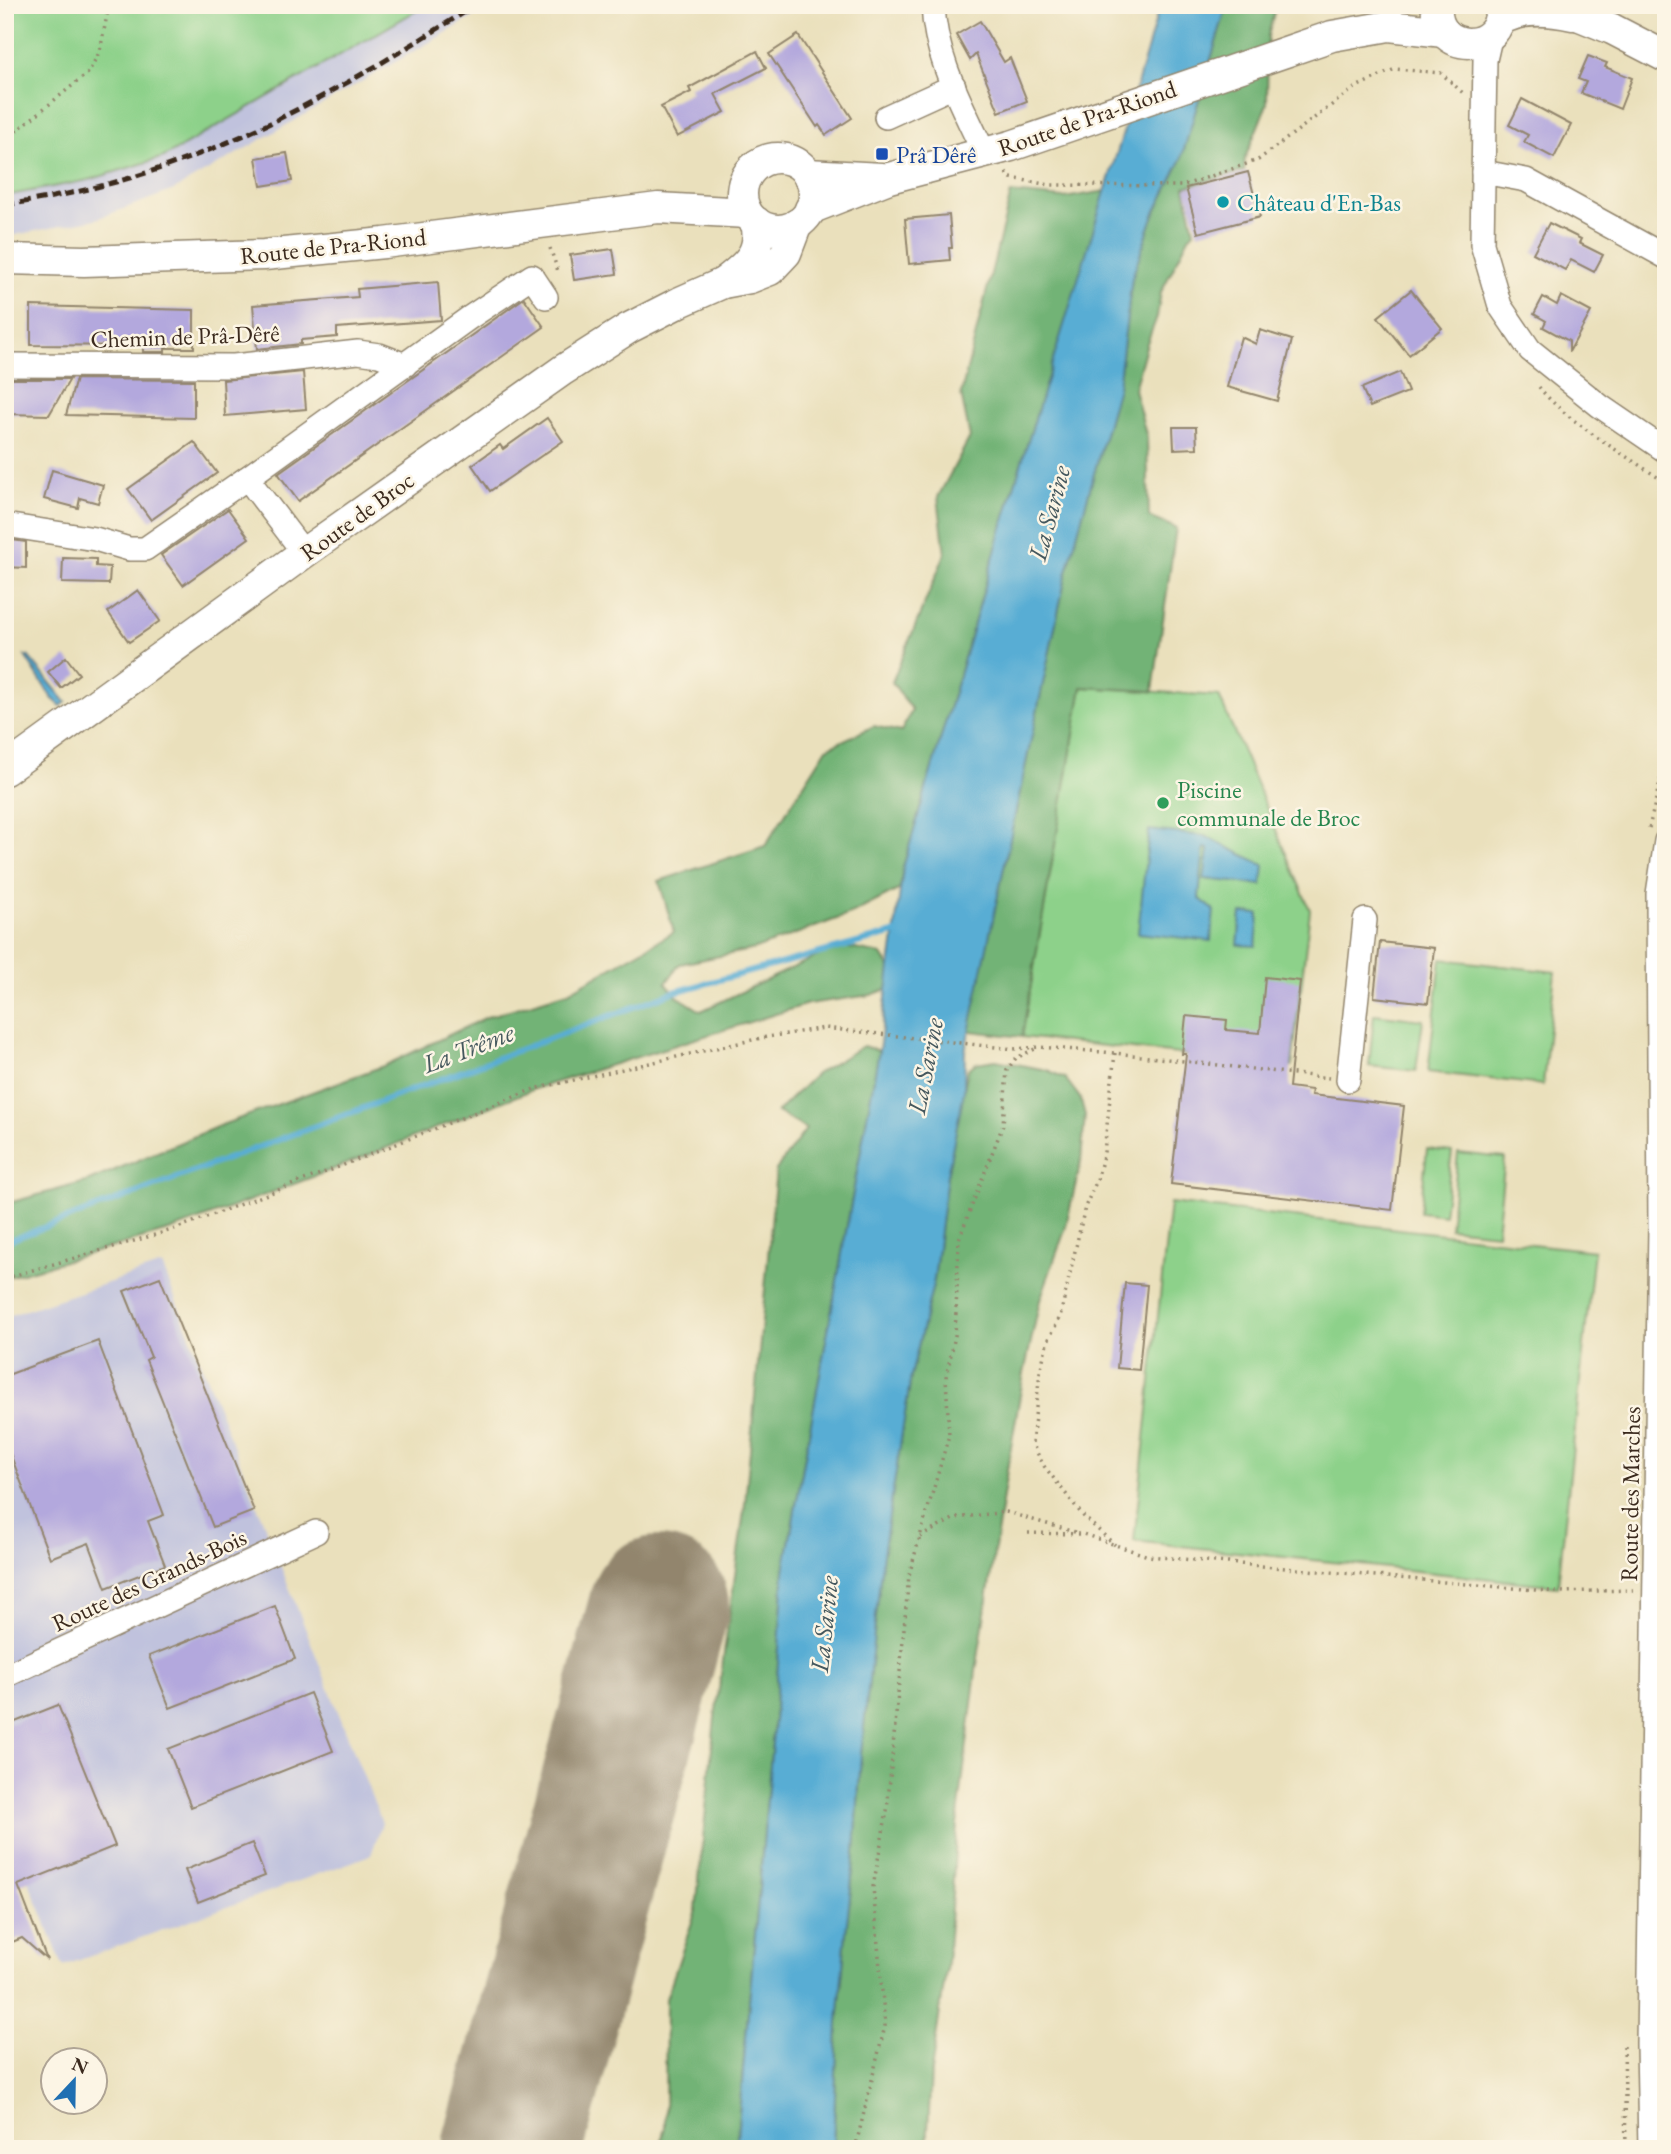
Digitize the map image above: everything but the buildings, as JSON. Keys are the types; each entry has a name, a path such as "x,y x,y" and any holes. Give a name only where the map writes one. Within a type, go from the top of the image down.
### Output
{"main road":[{"path":"1377,27 1428,5"},
{"path":"1553,5 1637,41 1666,57"},
{"path":"1377,27 1446,26 1476,43 1496,20 1513,14 1539,11 1587,19"},
{"name":"Route de Pra-Riond","path":"658,208 751,217 777,230 889,178 984,153 1049,132 1282,51 1332,36 1377,27"},
{"name":"Route de Pra-Riond","path":"5,259 109,261 264,255 384,243 658,208 722,189 747,176 758,164 774,158 796,163 807,174 889,178"},
{"path":"803,216 813,193 807,174"},
{"path":"747,176 742,192 751,217"},
{"name":"Route de Broc","path":"5,770 304,553 593,351 670,307 723,283 750,278 770,270 786,253 803,216"},
{"name":"Route de Broc","path":"723,283 753,256 758,235 751,217"}],"street":[{"path":"933,5 939,50 984,153"},
{"path":"1496,20 1485,60 1482,244 1500,306 1530,351 1600,406 1666,451"},
{"path":"1446,26 1474,63 1485,95"},
{"path":"886,117 954,86"},
{"path":"1483,172 1526,180 1666,257"},
{"path":"5,525 83,537 129,549 145,549 532,276 546,297"},
{"name":"Chemin de Prâ-Dêrê","path":"5,365 234,366 358,352 379,355 405,365"},
{"path":"247,478 304,553"},
{"name":"Route des Marches","path":"1650,2149 1648,2044 1660,1227 1651,896 1666,841"},
{"path":"1348,1080 1365,920"},
{"name":"Route des Grands-Bois","path":"5,1676 316,1532"}],"path":[{"path":"5,141 88,73 100,51 109,5"},
{"path":"984,153 1011,177 1050,185 1182,186 1258,160 1356,87 1395,69 1441,73 1472,101 1485,95"},
{"path":"5,1278 172,1230 534,1089 729,1045 825,1028 1008,1048 1039,1047 1115,1053 1348,1080"},
{"path":"855,2149 885,2026 873,1887 887,1811 909,1575 949,1435 946,1377 956,1336 959,1239 1003,1125 1006,1070 1016,1058 1039,1047"},
{"path":"1115,1053 1104,1152 1097,1180 1085,1208 1060,1317 1047,1343 1040,1371 1032,1443 1044,1466 1084,1517 1117,1546"},
{"path":"920,1536 955,1518 1006,1512 1147,1556 1559,1592 1655,1590"},
{"path":"1028,1533 1083,1534"}],"shaded area":[{"path":"426,5 494,5 174,190 96,219 5,237 5,196 164,157"},
{"path":"162,1265 382,1823 371,1855 63,1966 5,1823 5,1317"}],"green space":[{"path":"5,5 426,5 164,157 89,180 5,196"},
{"path":"1227,5 1276,5 1268,36 1267,104 1245,158 1244,171 1185,187 1194,232 1161,292 1157,317 1134,389 1147,438 1149,517 1176,528 1153,691 1082,687 1022,1037 969,1031 1066,575 1118,387 1132,278 1153,217 1180,163"},
{"path":"1106,191 1010,500 903,868 900,889 853,913 755,949 680,964 666,983 677,996 701,1011 839,946 881,954 891,969 888,989 871,995 808,1004 534,1089 172,1230 5,1278 5,1204 89,1181 219,1126 386,1065 487,1017 568,992 674,932 659,881 765,846 827,748 874,726 901,732 912,710 892,682 945,554 938,497 970,437 961,394 1011,193 1064,198"},
{"name":"Piscine communale de Broc","path":"1082,687 1219,696 1310,910 1292,1066 1022,1037"},
{"path":"1441,959 1555,972 1543,1085 1428,1072"},
{"path":"1374,1014 1423,1020 1416,1071 1369,1066"},
{"path":"863,1046 879,1051 784,1571 775,1709 736,2149 659,2149 665,2127 666,1999 696,1910 715,1717 745,1504 776,1170 806,1129 777,1112 816,1074"},
{"path":"996,1060 1047,1070 1065,1078 1080,1098 1085,1115 1081,1161 1065,1230 1040,1300 1007,1470 976,1671 957,1825 947,1964 931,2072 927,2149 833,2149 838,2023 855,1852 861,1754 882,1561 911,1376 934,1280 947,1175 968,1069 976,1063"},
{"path":"1427,1149 1452,1152 1444,1215 1420,1212"},
{"path":"1458,1153 1505,1158 1497,1233 1450,1228"},
{"path":"1170,1203 1594,1251 1558,1586 1134,1541"}],"water":[{"name":"La Sarine","path":"1160,5 1227,5 1180,163 1153,217 1132,278 1118,387 1066,575 965,1051 964,1092 947,1175 934,1280 911,1376 882,1561 861,1754 855,1852 838,2023 833,2149 736,2149 775,1709 784,1571 879,1051 903,868 1010,500"},
{"path":"25,656 28,656 66,702 61,706 52,698"},
{"path":"1149,830 1205,836 1264,865 1262,885 1204,879 1208,849 1204,848 1199,898 1214,910 1211,941 1138,933"},
{"path":"1241,913 1259,914 1256,946 1238,945"}],"waterway":[{"name":"La Trême","path":"5,1242 674,992 902,931"}],"runway":[{"path":"512,2149 659,1606"}],"railway":[{"path":"5,205 72,193 135,176 252,132 363,74 476,5"}],"place":[{"name":"Prâ Dêrê","path":"882,154"},
{"name":"Château d'En-Bas","path":"1223,202"},
{"name":"Piscine communale de Broc","path":"1163,803"}]}
